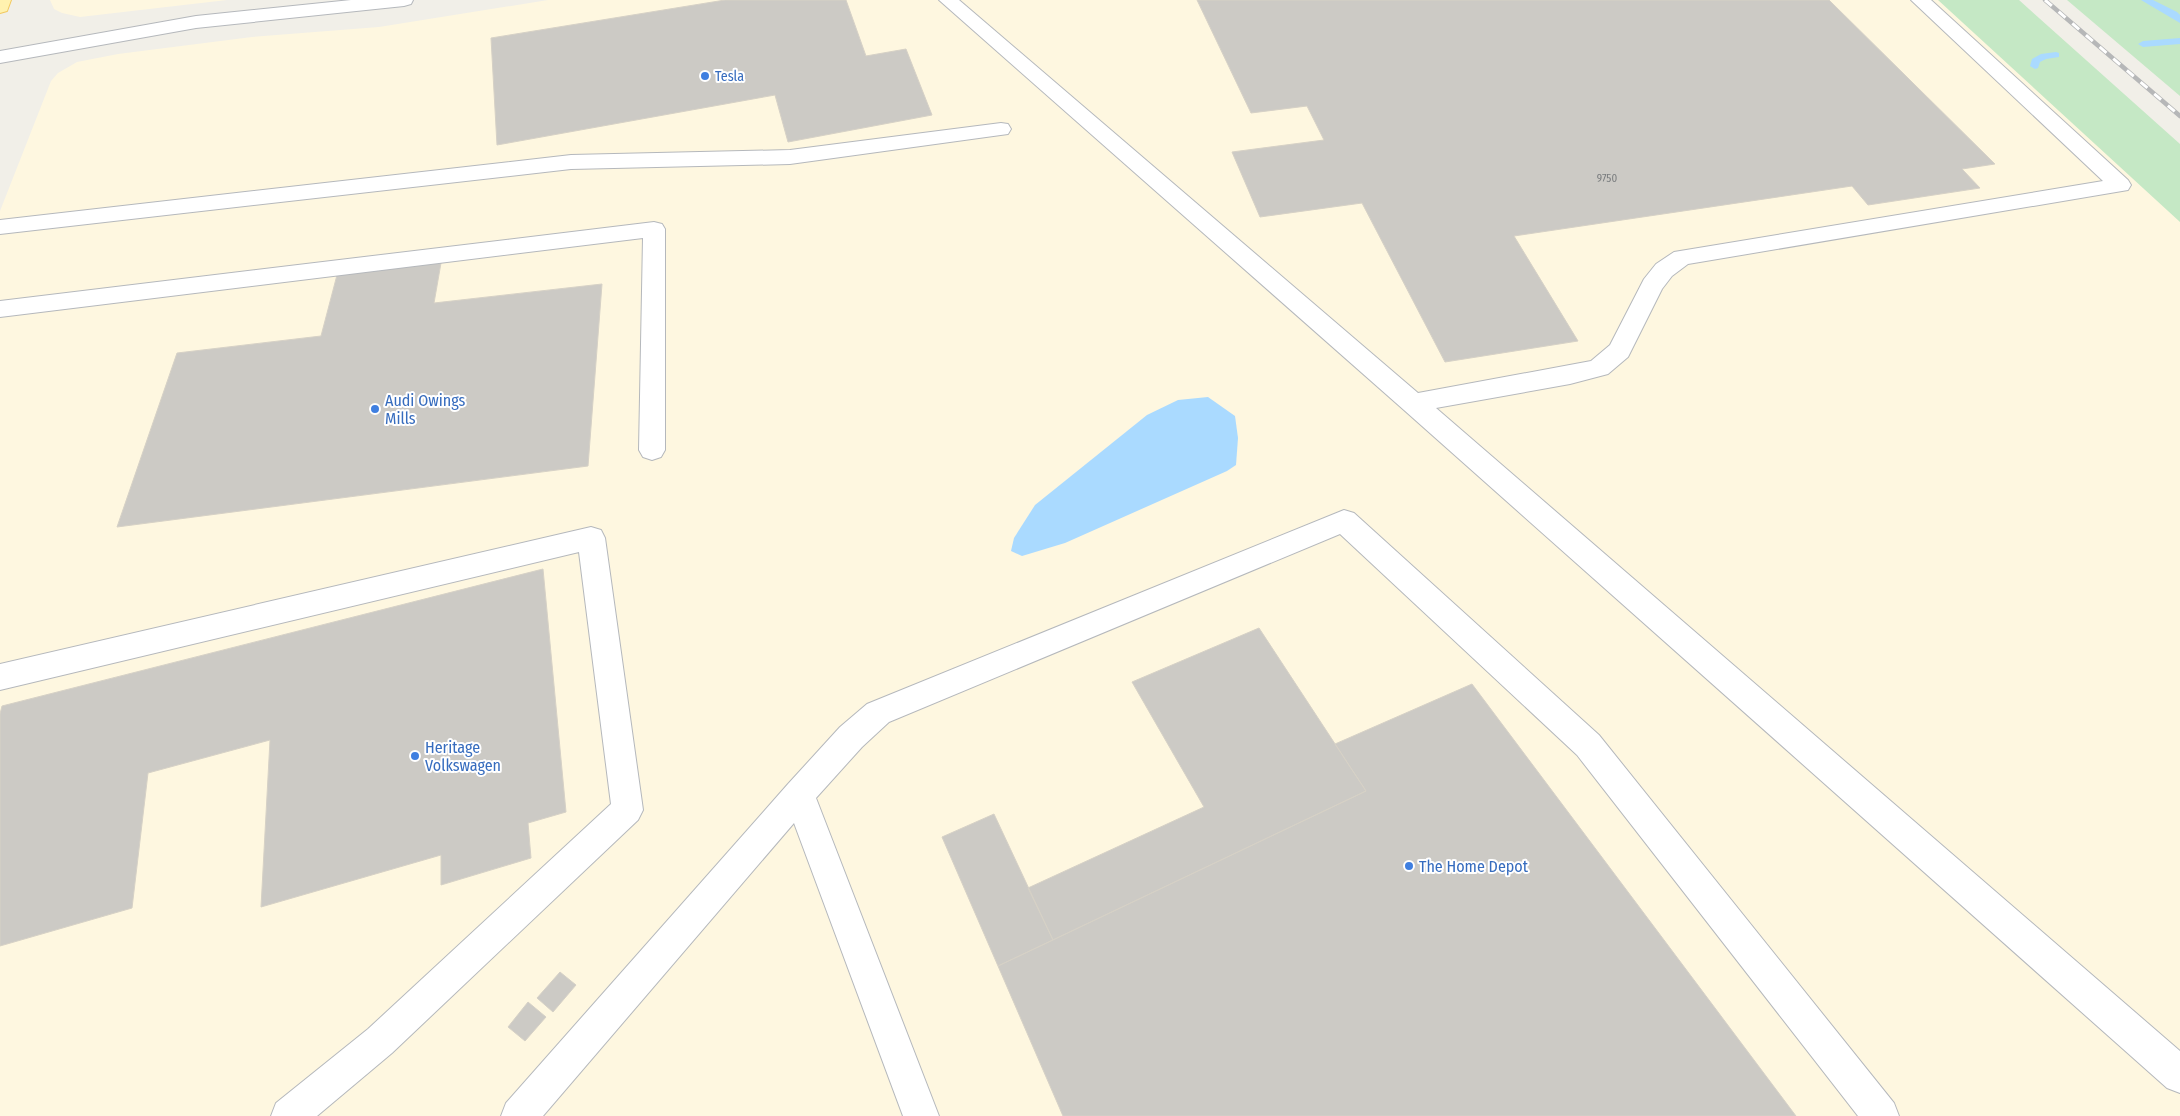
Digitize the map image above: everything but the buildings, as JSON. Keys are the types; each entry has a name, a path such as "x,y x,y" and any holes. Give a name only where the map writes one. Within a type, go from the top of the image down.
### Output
{"main road":[{"path":"0,7 2,0"}],"lane":[{"path":"0,57 196,22 404,0"},
{"path":"948,0 1412,403 2180,1076"},
{"path":"1412,403 1570,375 1599,368 1619,351 1652,285 1664,270 1682,257 2120,186 1920,0"},
{"path":"0,227 571,162 790,157 1002,129"},
{"path":"0,308 654,229 652,450"},
{"path":"520,1116 799,794 851,737 878,713 1344,521 1588,745 1881,1116"},
{"path":"0,677 591,538 627,810 380,1041 289,1116"},
{"path":"799,794 921,1116"}],"shaded area":[{"path":"50,0 227,0 80,17 54,9"},
{"path":"548,0 1978,0 2180,183 2180,1116 0,1116 0,211 51,81 58,73 77,62 118,54 252,37 379,27"}],"green space":[{"path":"1938,0 2019,0 2180,144 2180,222"},
{"path":"2067,0 2180,0 2180,96"}],"water":[{"path":"1208,397 1235,416 1238,438 1236,465 1227,471 1065,543 1022,556 1011,551 1014,538 1035,505 1147,415 1178,400"}],"waterway":[{"path":"2146,0 2174,14 2180,20"},
{"path":"2143,44 2180,41"},
{"path":"2035,66 2035,61 2044,56 2056,55"}],"railway":[{"path":"2045,0 2180,116"}],"place":[{"name":"Tesla","path":"705,76"},
{"name":"Audi Owings Mills","path":"375,409"},
{"name":"Heritage Volkswagen","path":"415,756"},
{"name":"The Home Depot","path":"1409,866"}]}
